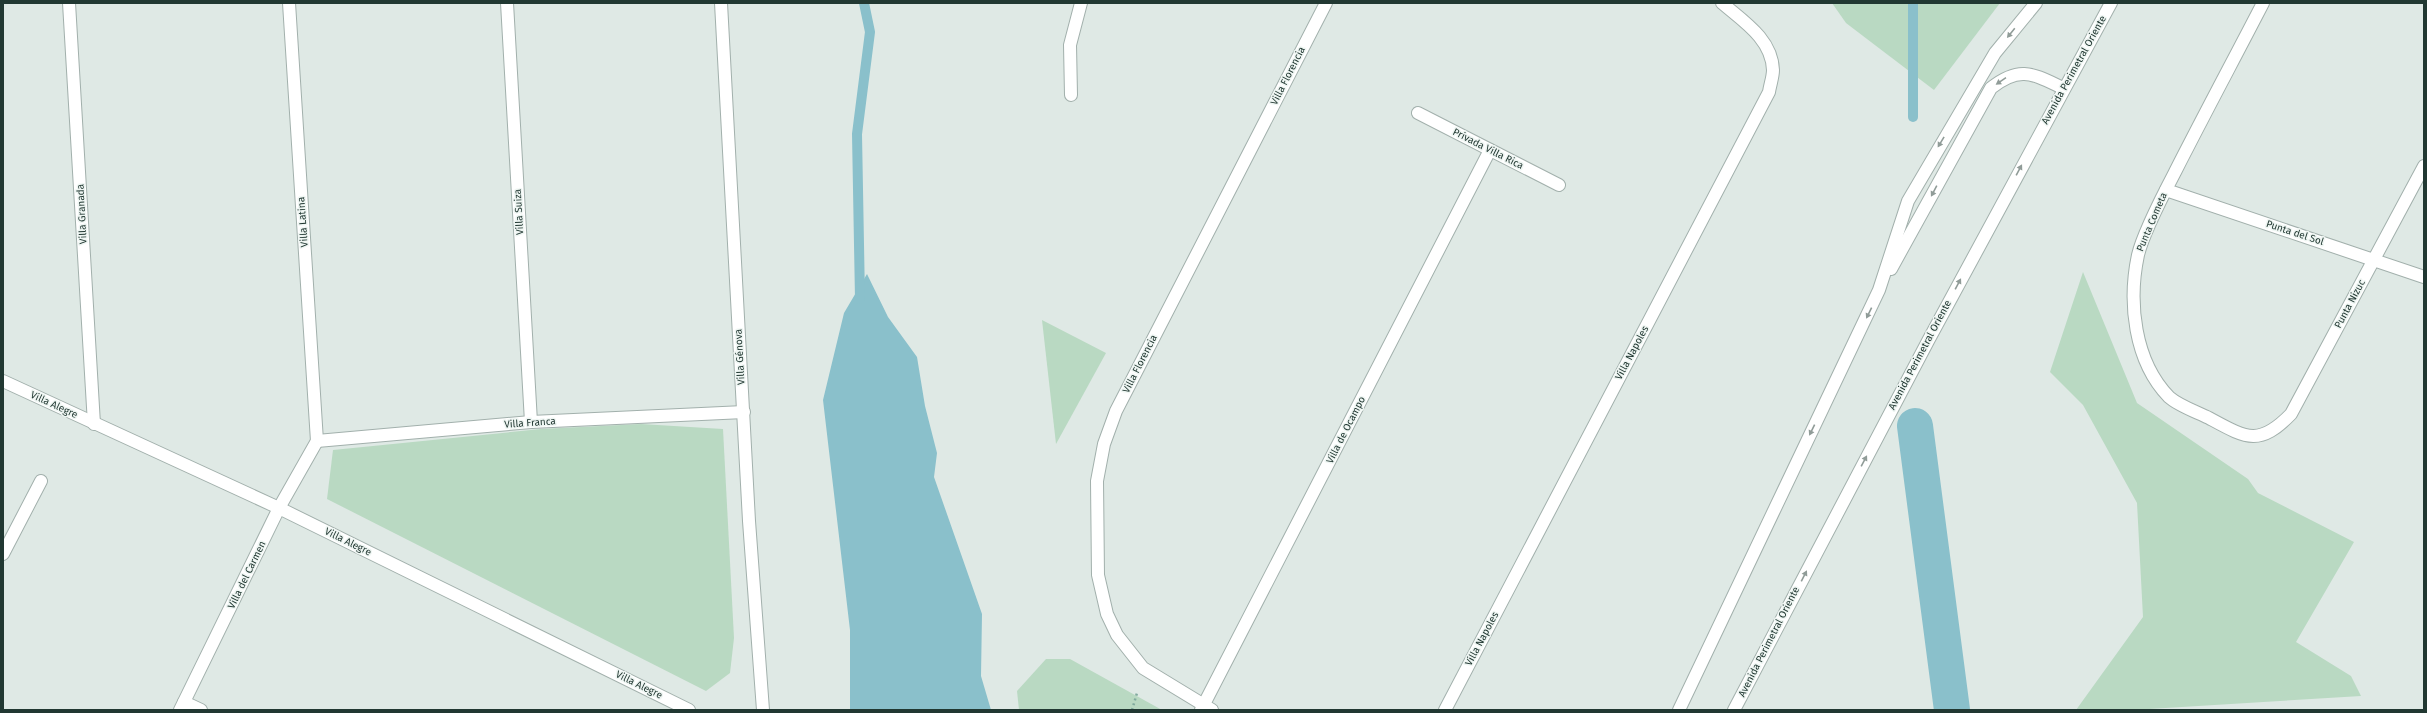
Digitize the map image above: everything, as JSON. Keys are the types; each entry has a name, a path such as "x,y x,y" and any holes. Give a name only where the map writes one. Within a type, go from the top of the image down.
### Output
{"street":[{"name":"Villa Granada","path":"69,3 94,424"},
{"name":"Villa Latina","path":"290,3 317,441"},
{"name":"Villa Suiza","path":"507,3 531,422"},
{"name":"Villa Génova","path":"721,3 762,710"},
{"path":"1071,95 1070,45 1081,3"},
{"name":"Villa Florencia","path":"1205,709 1143,668 1117,635 1107,614 1098,575 1097,481 1104,444 1116,411 1326,3"},
{"name":"Villa Napoles","path":"1445,710 1769,92 1773,71 1768,50 1759,35 1722,3"},
{"path":"1879,290 1908,201 1995,53 2036,3"},
{"name":"Avenida Perimetral Oriente","path":"1734,710 1928,341 2063,88 2111,3"},
{"name":"Punta Cometa","path":"2263,3 2166,190 2138,253 2133,287 2138,336 2149,370 2170,398 2233,431 2248,436 2267,435"},
{"path":"1678,710 1879,290 1991,88 2004,78 2019,73 2034,75 2063,88"},
{"name":"Privada Villa Rica","path":"1418,113 1559,185"},
{"name":"Villa de Ocampo","path":"1205,709 1490,150"},
{"name":"Punta Nizuc","path":"2267,435 2291,414 2424,166"},
{"name":"Punta del Sol","path":"2166,190 2374,258 2424,277"},
{"name":"Villa Alegre","path":"3,381 279,508 689,710"},
{"name":"Villa Franca","path":"317,441 531,422 744,412"},
{"name":"Villa del Carmen","path":"182,706 279,508 317,441"},
{"path":"3,554 42,481"},
{"path":"182,706 201,710"}],"green space":[{"path":"1832,3 2000,3 1934,90 1846,23"},
{"path":"2083,272 2137,403 2248,479 2258,493 2354,542 2296,642 2351,676 2361,696 2133,710 2076,710 2143,617 2137,503 2083,405 2050,372"},
{"path":"1042,320 1106,353 1056,444"},
{"path":"641,424 723,429 734,638 730,673 706,691 327,499 333,450 541,429"},
{"path":"1046,659 1070,659 1162,710 1019,710 1017,691"}],"water":[{"path":"867,274 888,317 917,357 925,406 937,453 934,477 982,614 981,676 991,710 850,710 850,630 823,400 844,313"}],"waterway":[{"path":"860,299 857,134 870,32 864,3"},
{"path":"1913,3 1913,117"},
{"path":"1915,426 1952,710"}]}
